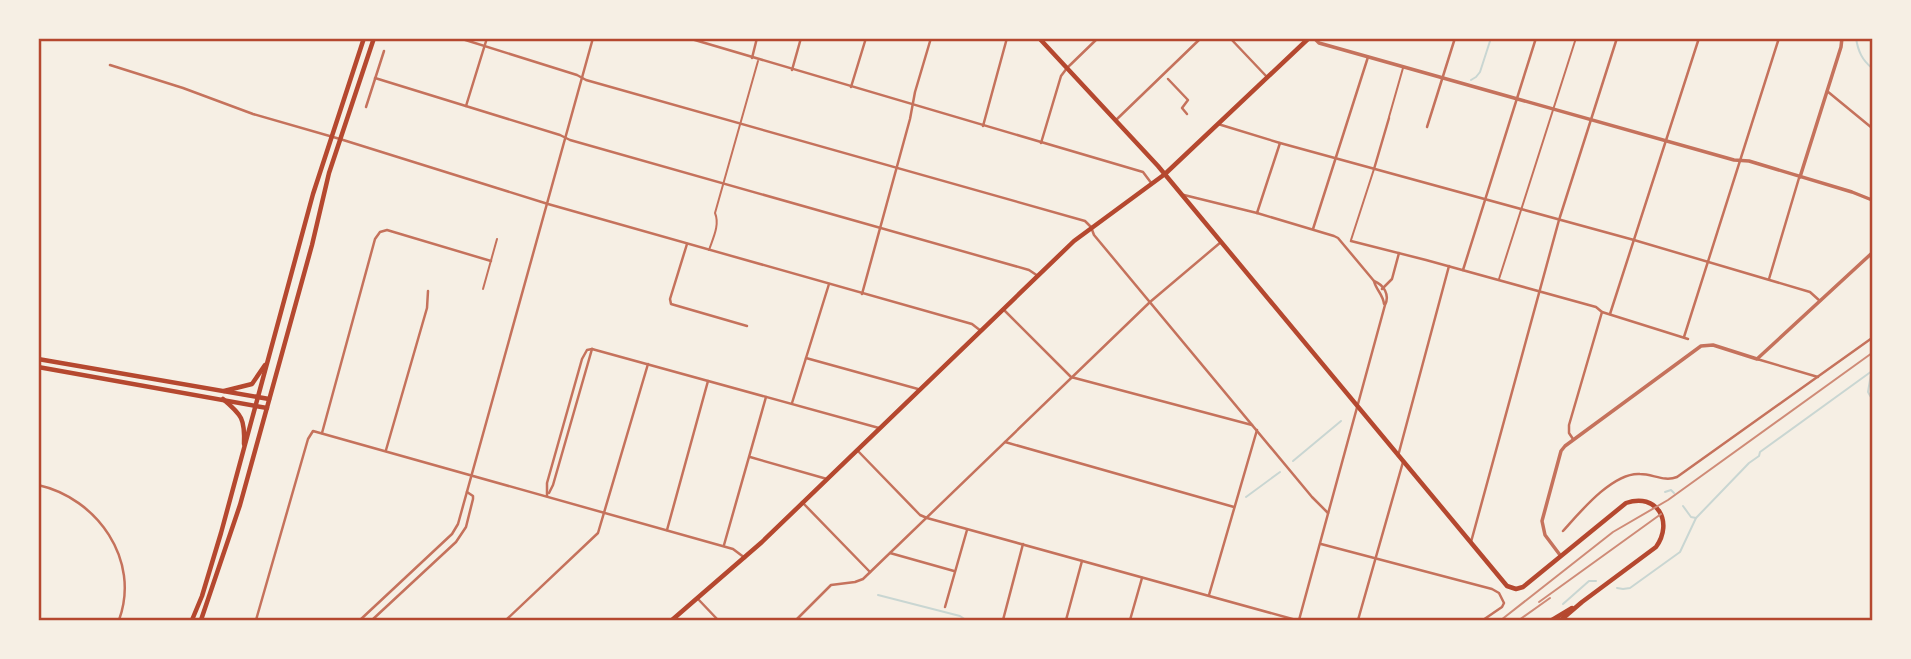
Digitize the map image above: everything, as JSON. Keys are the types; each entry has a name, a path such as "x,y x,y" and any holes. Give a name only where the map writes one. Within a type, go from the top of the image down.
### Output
{"main road":[{"path":"192,621 243,456 313,194 364,38"},
{"path":"201,621 240,505 312,245 329,173 374,38"},
{"path":"1040,38 1165,174 1506,585 1516,589 1525,585 1622,505 1636,500 1647,502 1659,512 1664,529 1656,547 1556,620"},
{"path":"672,621 745,558 1091,227 1165,174 1311,38"},
{"path":"38,359 269,399"},
{"path":"224,391 252,384 269,359"},
{"path":"38,367 267,408"},
{"path":"223,399 236,409 242,418 245,430 243,456"}],"street":[{"path":"459,38 582,78 1085,221 1328,513"},
{"path":"466,106 488,38"},
{"path":"360,621 452,534 460,518 593,38"},
{"path":"688,38 1143,172 1152,184"},
{"path":"752,58 757,38"},
{"path":"792,70 802,38"},
{"path":"851,87 866,38"},
{"path":"862,294 930,38"},
{"path":"982,126 1007,38"},
{"path":"1041,143 1061,76 1098,38"},
{"path":"1116,120 1201,38"},
{"path":"1230,38 1267,77"},
{"path":"1311,38 1319,43 1749,162 1872,200"},
{"path":"1426,127 1455,38"},
{"path":"1462,270 1536,38"},
{"path":"1471,542 1559,220 1617,38"},
{"path":"1610,314 1699,38"},
{"path":"1351,241 1596,307 1602,312 1686,338 1779,38"},
{"path":"1769,279 1842,38"},
{"path":"366,107 384,51"},
{"path":"1312,229 1368,57"},
{"path":"110,65 183,88 239,110 548,204 972,324 981,331"},
{"path":"375,78 566,138 1029,270 1038,276"},
{"path":"1168,79 1188,100 1193,100"},
{"path":"1826,91 1872,128"},
{"path":"1187,114 1182,108 1188,100"},
{"path":"1374,169 1389,118"},
{"path":"1218,124 1708,261 1810,292 1821,301"},
{"path":"1256,213 1280,143"},
{"path":"857,450 920,515 1297,621 1388,296 1375,286 1374,281 1334,236 1181,194"},
{"path":"322,433 375,239 380,232 387,230 491,261"},
{"path":"796,621 831,586 860,581 1150,302 1221,242"},
{"path":"687,244 670,299 671,304 747,326"},
{"path":"1382,290 1392,279 1399,253"},
{"path":"1757,359 1872,253"},
{"path":"1398,456 1449,266"},
{"path":"792,403 829,284"},
{"path":"386,450 427,308 428,291"},
{"path":"1003,309 1071,377 1254,426"},
{"path":"1573,440 1568,430 1569,425 1602,312"},
{"path":"1563,531 1583,509 1620,478 1639,474 1675,478 1872,338"},
{"path":"1560,555 1544,533 1542,519 1561,451 1701,346 1710,345 1818,377"},
{"path":"547,496 553,485 592,349"},
{"path":"547,496 547,483 582,359 587,350 649,364 880,428"},
{"path":"806,358 920,390"},
{"path":"506,621 595,537 601,527 649,364"},
{"path":"667,530 708,381"},
{"path":"724,546 766,397"},
{"path":"1209,596 1257,430"},
{"path":"256,621 311,432 315,431 724,546 736,550 745,558"},
{"path":"1005,442 1234,507"},
{"path":"750,457 827,479"},
{"path":"1358,621 1404,462"},
{"path":"38,485 52,488 79,502 95,516 111,538 119,556 124,581 120,621"},
{"path":"372,621 462,534 473,499 467,492"},
{"path":"802,502 870,572"},
{"path":"945,607 968,528"},
{"path":"1320,543 1492,589 1499,593 1504,603 1483,621"},
{"path":"1003,621 1023,544"},
{"path":"890,554 956,572"},
{"path":"1066,621 1082,561"},
{"path":"1130,621 1142,578"},
{"path":"698,599 718,621"}],"lane":[{"path":"1499,280 1576,38"},
{"path":"709,251 716,226 715,213 758,60"},
{"path":"1389,118 1403,67"},
{"path":"1351,241 1374,169"},
{"path":"483,289 497,239"}],"waterway":[{"path":"1471,80 1480,72 1491,38"},
{"path":"1856,38 1861,55 1872,68"},
{"path":"1617,588 1630,588 1680,552 1696,518 1760,452 1872,371"},
{"path":"1871,374 1868,392 1872,399"},
{"path":"1293,461 1341,421"},
{"path":"1246,497 1280,472"},
{"path":"1665,492 1671,490 1674,493"},
{"path":"1683,506 1691,517 1696,518"},
{"path":"1563,604 1589,581 1596,581"},
{"path":"878,595 960,616 966,620"}],"railway":[{"path":"1501,620 1613,532 1668,500 1872,353"},
{"path":"1539,602 1661,514"},
{"path":"1519,620 1550,598"}]}
